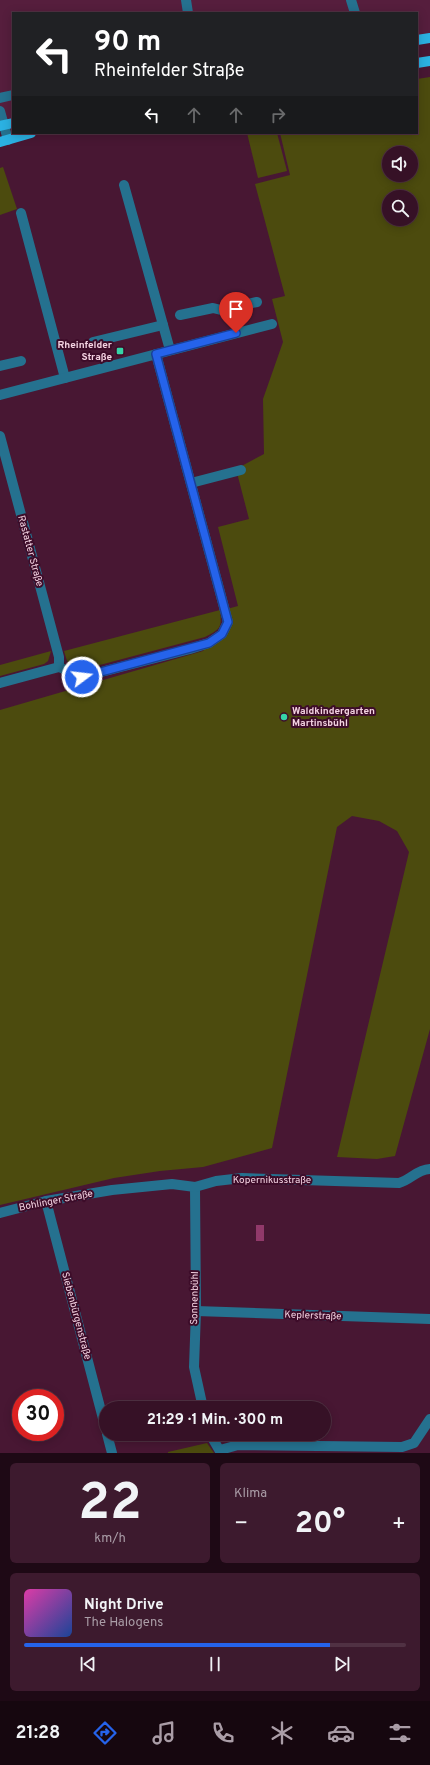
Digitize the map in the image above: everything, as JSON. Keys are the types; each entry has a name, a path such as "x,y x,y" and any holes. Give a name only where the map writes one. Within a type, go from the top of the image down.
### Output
{"main road":[{"path":"418,40 430,38"},
{"path":"418,63 430,61"},
{"path":"4,141 28,134"}],"street":[{"path":"186,0 188,12"},
{"path":"351,0 355,12"},
{"path":"0,98 12,95"},
{"path":"0,110 6,125 4,141"},
{"path":"124,185 170,350"},
{"path":"21,213 65,378"},
{"path":"180,315 213,308 221,310 257,302"},
{"path":"0,395 272,324"},
{"path":"93,342 163,326"},
{"path":"0,683 59,667 82,677 209,643 222,634 228,622 156,354"},
{"path":"0,366 22,361"},
{"name":"Rastatter Straße","path":"0,436 59,657 59,667"},
{"path":"190,483 241,470"},
{"name":"Kopernikusstraße","path":"112,1190 172,1184 195,1187 216,1181 242,1178 399,1183 410,1179 420,1171 430,1169"},
{"name":"Sonnenbühl","path":"195,1187 196,1311 194,1367 201,1401"},
{"name":"Bohlinger Straße","path":"0,1213 46,1201 112,1190"},
{"name":"Siebenbürgenstraße","path":"46,1201 99,1403"},
{"name":"Keplerstraße","path":"196,1311 430,1319"},
{"path":"214,1441 220,1452 238,1445 402,1447 414,1443 430,1419"},
{"path":"109,1441 112,1453"}],"shaded area":[{"path":"0,0 430,0 430,38 418,40 418,12 12,12 12,123 0,126"},
{"path":"430,77 430,1029 395,1156 377,1159 337,1157 409,852 397,831 379,821 352,816 337,827 272,1148 203,1167 160,1171 114,1178 0,1205 0,710 203,651 209,643 222,634 227,609 238,606 218,527 249,519 236,469 264,454 263,399 283,342 272,299 285,296 255,184 290,175 280,134 418,134 418,79"},
{"path":"247,134 277,134 287,171 258,178"},
{"path":"3,167 17,209 0,215 0,168"},
{"path":"220,610 221,620 219,627 205,637 81,670 71,666 67,661 64,651"},
{"path":"51,651 48,661 44,664 0,676 0,665"},
{"path":"256,1225 264,1225 264,1241 256,1241"},
{"path":"207,1443 214,1453 168,1453 168,1452"}],"place":[{"name":"Rheinfelder Straße","path":"120,351"},
{"name":"Waldkindergarten Martinsbühl","path":"284,717"}],"route":[{"path":"82,677 209,643 222,634 228,622 156,354 236,333"}]}
